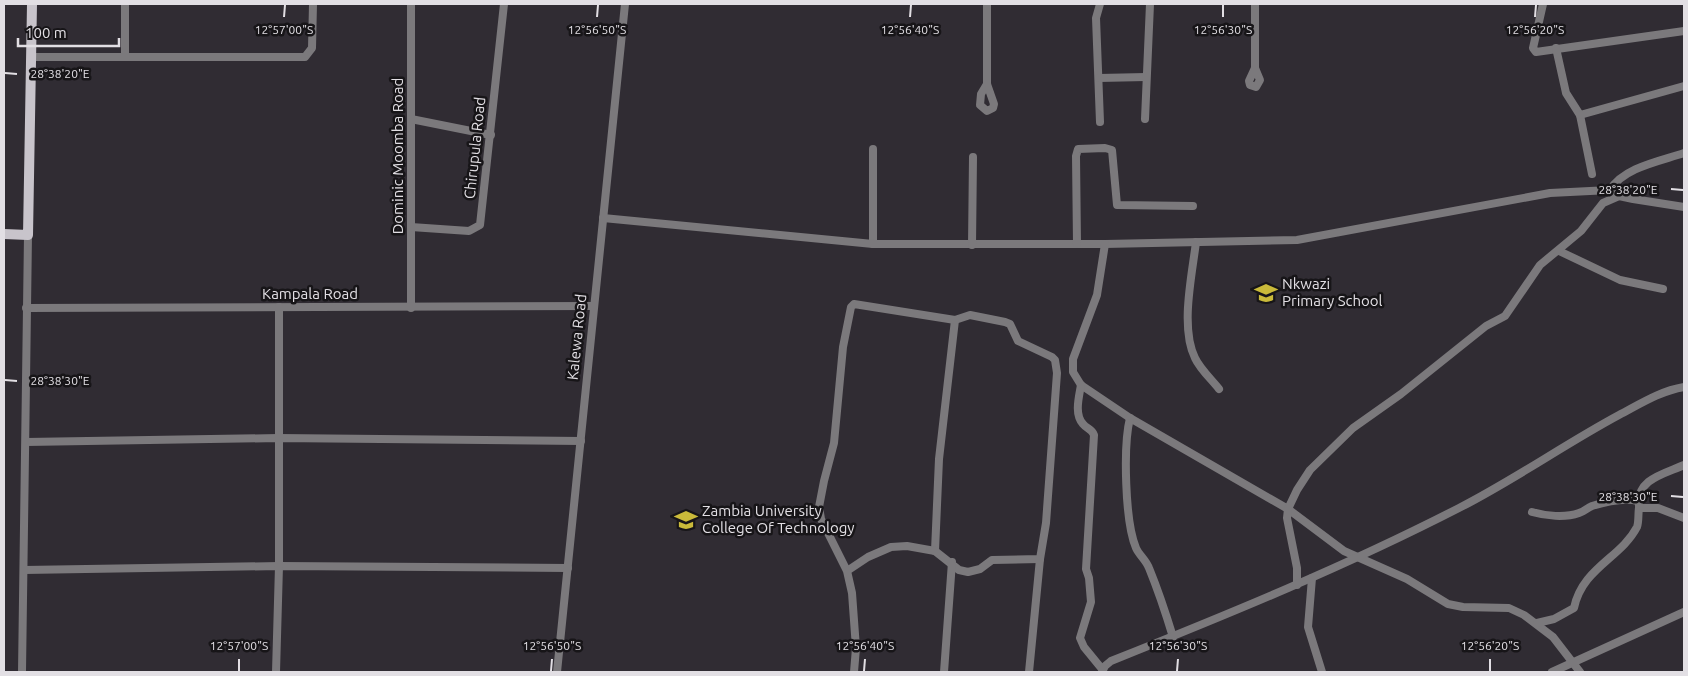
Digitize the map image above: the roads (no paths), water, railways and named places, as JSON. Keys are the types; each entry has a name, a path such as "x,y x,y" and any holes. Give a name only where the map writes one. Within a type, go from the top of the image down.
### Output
{"main road":[{"path":"4,234 28,234 32,4"}],"street":[{"path":"125,4 125,56"},
{"path":"32,57 305,57 312,48 313,4"},
{"name":"Dominic Moomba Road","path":"411,4 411,308"},
{"name":"Chirupula Road","path":"411,228 469,231 478,228 481,221 504,4"},
{"name":"Kalewa Road","path":"557,672 625,4"},
{"path":"987,4 987,84"},
{"path":"1100,4 1096,18 1100,122"},
{"path":"1145,119 1150,4"},
{"path":"1255,4 1255,68"},
{"path":"1543,4 1533,48 1536,52 1684,31"},
{"path":"1556,48 1566,93 1580,115 1592,174"},
{"path":"1099,78 1146,77"},
{"path":"1580,115 1684,86"},
{"path":"411,120 491,135"},
{"path":"1077,244 1076,156 1078,149 1105,148 1112,150 1117,205 1193,206"},
{"path":"873,149 873,244"},
{"path":"1610,190 1615,182 1625,175 1684,153"},
{"path":"972,245 973,157"},
{"path":"603,218 873,244 1105,244 1280,242 1313,238 1515,198 1550,193 1610,190 1618,196 1684,207"},
{"path":"1297,585 1297,568 1288,529 1288,509 1301,483 1322,456 1353,428 1402,394 1486,326 1505,316 1540,265 1581,231 1604,203 1618,196"},
{"path":"22,672 28,234"},
{"path":"1196,242 1189,316 1189,342 1196,360 1220,389"},
{"path":"1105,244 1097,295 1073,359 1073,372 1081,385 1130,418 1288,509 1344,551 1406,579 1448,604 1463,608 1508,608 1537,623 1554,637 1580,672"},
{"path":"1559,250 1620,280 1663,289"},
{"path":"854,672 856,648 855,616 847,571 821,519 819,507 834,443 848,311 854,304 955,320 970,316 1010,324 1018,341 1046,352 1055,360 1056,373 1046,523 1040,560 1029,672"},
{"name":"Kampala Road","path":"26,308 594,306"},
{"path":"276,672 279,566 279,307"},
{"path":"936,551 939,458 955,320"},
{"path":"1081,385 1078,406 1079,415 1082,422 1094,435 1086,568 1089,578 1091,602 1080,638 1102,671 1111,661 1358,558 1473,501 1638,405 1667,390 1684,387"},
{"path":"1130,418 1126,433 1126,491 1135,547 1148,567 1172,637"},
{"path":"26,442 278,438 581,441"},
{"path":"1537,623 1554,619 1574,608 1576,596 1588,579 1637,526 1639,494 1646,482 1684,465"},
{"path":"1532,512 1545,515 1578,514 1602,504 1627,500 1658,508 1684,518"},
{"path":"847,571 868,557 892,547 907,546 936,551 952,562 959,570 968,572 980,569 992,560 1040,560"},
{"path":"944,672 952,562"},
{"path":"24,570 279,566 568,568"},
{"path":"1312,578 1308,627 1322,672"},
{"path":"1552,672 1684,612"}],"place":[{"name":"Nkwazi Primary School","path":"1266,293"},
{"name":"Zambia University College Of Technology","path":"686,520"}]}
